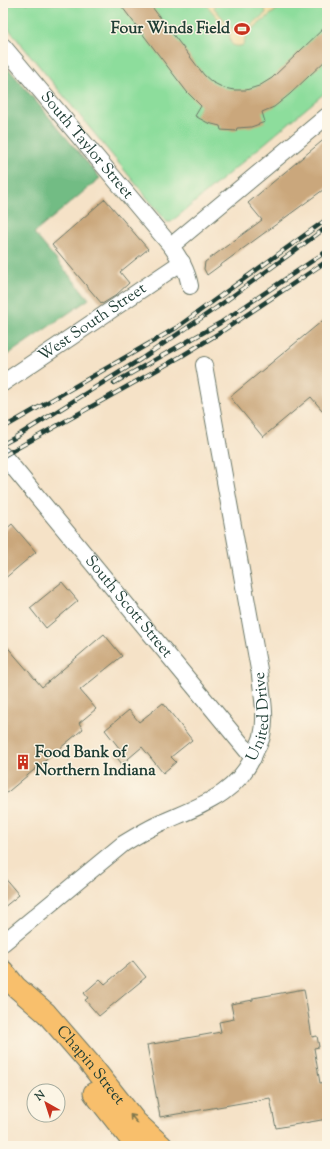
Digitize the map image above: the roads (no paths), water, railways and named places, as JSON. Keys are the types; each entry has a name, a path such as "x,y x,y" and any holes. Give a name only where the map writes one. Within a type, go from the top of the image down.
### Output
{"main road":[{"name":"Chapin Street","path":"3,971 16,987 36,1022 136,1146"},
{"name":"Chapin Street","path":"16,987 46,1013 136,1122 162,1146"}],"street":[{"name":"South Taylor Street","path":"3,46 171,246"},
{"path":"190,286 188,276 182,262 171,246 327,116"},
{"name":"West South Street","path":"3,383 182,262"},
{"name":"United Drive","path":"3,943 123,844 141,832 206,804 223,794 244,774 253,758 262,736 264,716 260,676 204,365"},
{"name":"South Scott Street","path":"3,455 253,758"}],"railway":[{"path":"3,428 176,328 327,219"},
{"path":"14,438 141,359 216,308 327,227"},
{"path":"114,383 220,323 327,251"},
{"path":"3,456 180,357 221,332 327,261"},
{"path":"3,444 18,436"}],"place":[{"name":"Four Winds Field","path":"242,29"},
{"name":"Food Bank of Northern Indiana","path":"23,762"}]}
